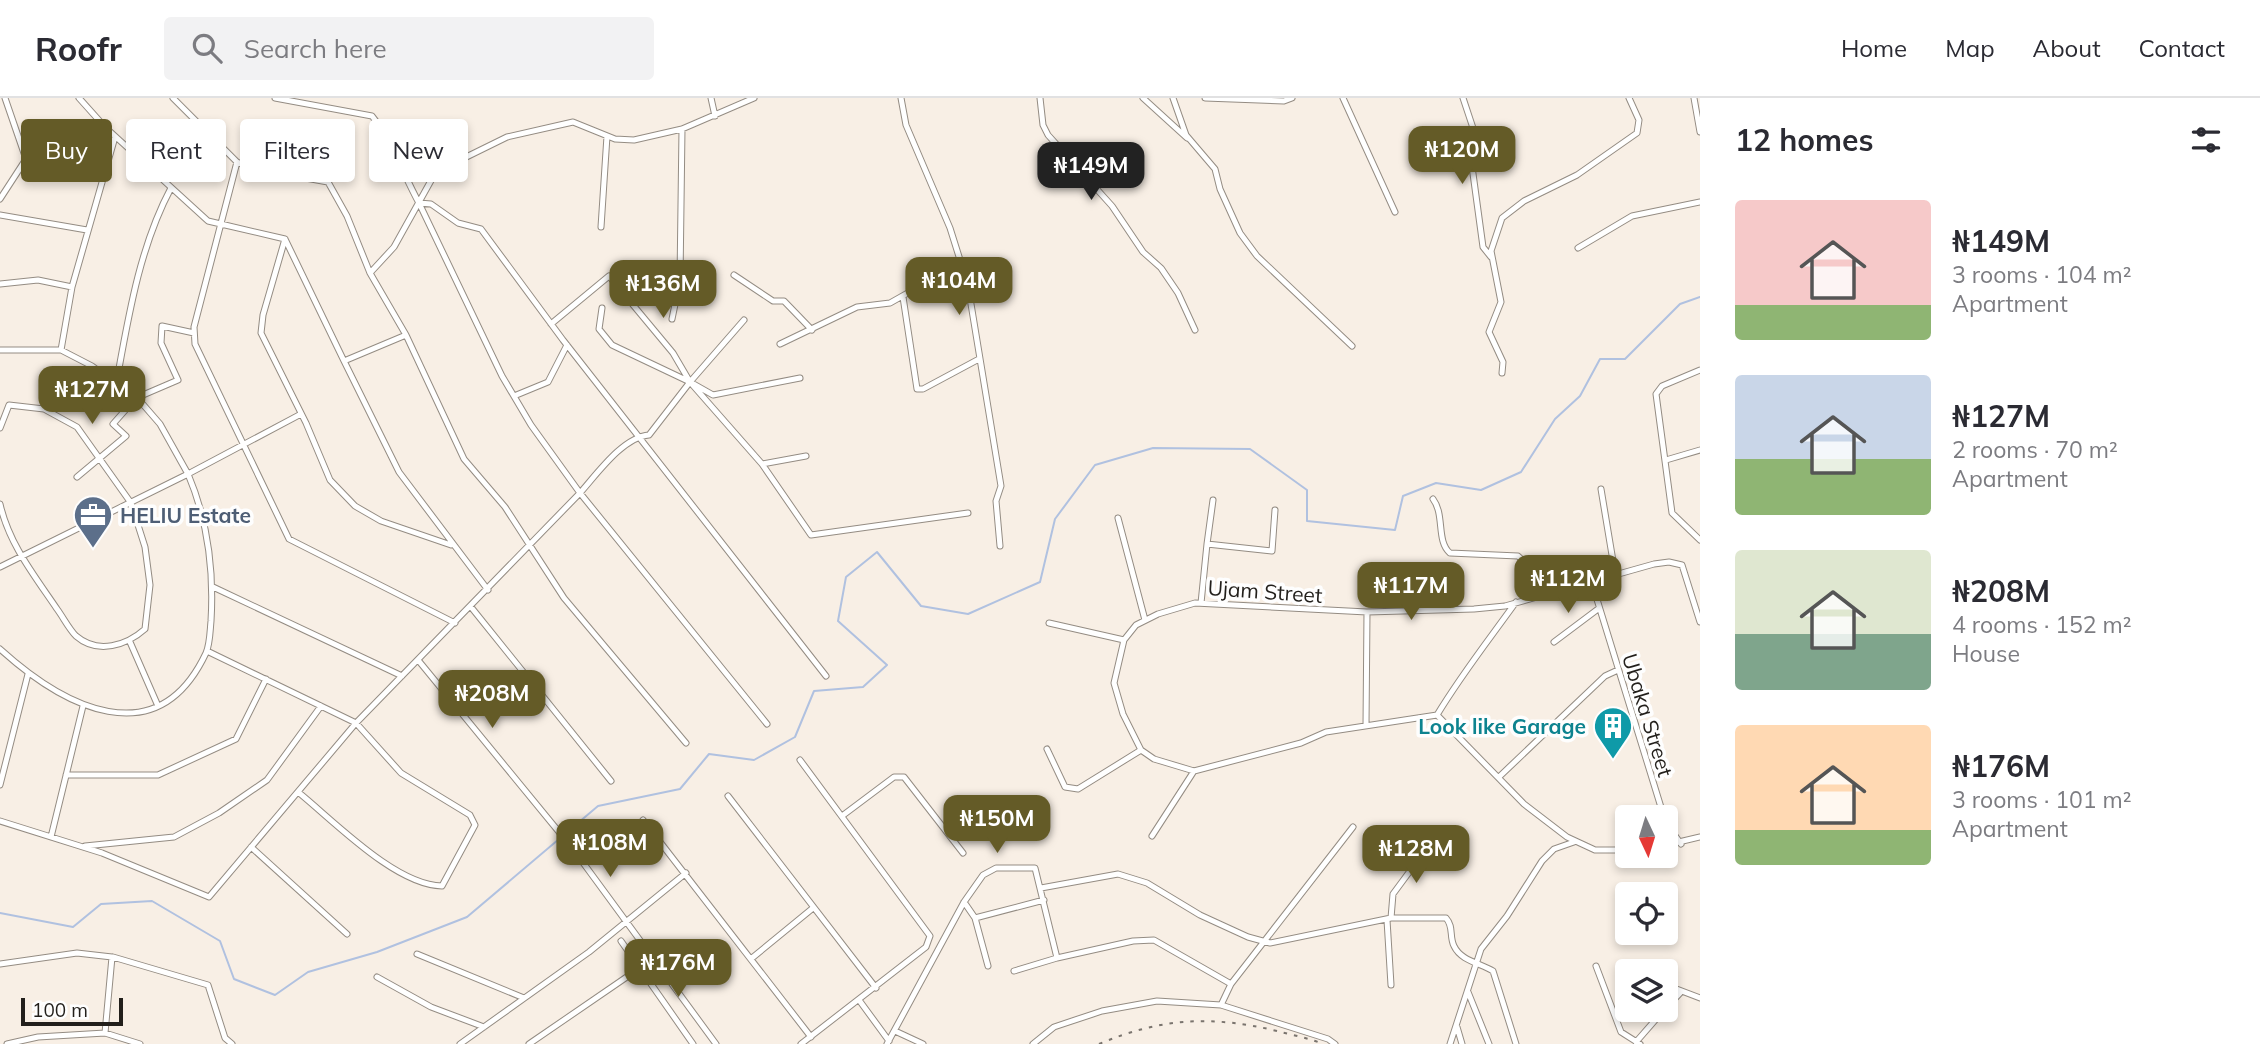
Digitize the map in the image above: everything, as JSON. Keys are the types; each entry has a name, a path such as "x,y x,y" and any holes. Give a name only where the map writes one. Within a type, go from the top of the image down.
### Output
{"street":[{"path":"0,199 26,159 5,98"},
{"path":"79,98 115,137 208,221 285,239"},
{"path":"173,98 237,162 254,169 328,182 347,216 370,273 406,335 464,459 505,507 529,548 564,598 686,743"},
{"path":"275,98 372,116 384,131 397,163 513,396 580,493 767,724"},
{"path":"711,98 715,116"},
{"path":"370,273 394,247 433,177 448,166 507,137 573,122 607,136 634,140 682,129 754,98"},
{"path":"901,98 906,125 929,175 961,263 970,299 1001,486 996,501 1000,546"},
{"path":"1040,98 1043,125 1048,135 1111,206 1143,252 1161,268 1178,293 1195,330"},
{"path":"1143,98 1195,145"},
{"path":"1173,98 1186,135 1215,169 1220,189 1240,233 1257,256 1352,346"},
{"path":"1205,98 1284,102 1292,98"},
{"path":"1343,98 1395,212"},
{"path":"1462,98 1473,128 1471,159 1483,247 1491,257"},
{"path":"1502,373 1503,362 1489,336 1501,298 1491,257 1496,230 1510,210 1577,175 1637,133 1640,123 1629,98"},
{"path":"1693,98 1700,132"},
{"path":"672,319 680,280 682,129"},
{"path":"601,227 607,136"},
{"path":"61,349 72,287 115,137"},
{"path":"237,162 194,333 195,344 289,539 454,623"},
{"path":"116,385 141,270 157,215 171,188"},
{"path":"1578,247 1632,216 1700,202"},
{"path":"419,203 431,204 458,223 481,229 567,345 826,676"},
{"path":"0,215 87,230"},
{"path":"285,239 399,472 488,590"},
{"path":"285,239 263,315 261,333 302,414 330,480 355,506 381,521 453,546"},
{"path":"780,344 857,307 867,304 883,306 961,263"},
{"path":"734,275 772,301 784,302 812,330"},
{"path":"551,324 609,276 673,353 690,382 762,464 811,535 968,513"},
{"path":"0,284 38,280 72,287"},
{"path":"903,297 918,389 923,389 979,359"},
{"path":"602,308 599,329 612,345 713,395 800,378"},
{"path":"0,821 82,846 209,897 356,723 529,548 609,461 639,436 649,435 690,382 744,320"},
{"path":"77,477 126,436 113,424 136,398 178,380 161,343 162,326 194,333"},
{"path":"344,361 406,335"},
{"path":"513,396 548,382 567,345"},
{"path":"0,350 61,349 92,366 136,398 160,424 188,474 206,528 213,587 207,651 169,701 141,713 97,711 83,706 28,674 0,649"},
{"path":"1700,370 1662,386 1656,394 1672,513 1700,540"},
{"path":"0,428 9,405 44,409 77,427 131,503 145,547 150,586 145,629 130,642 105,647 77,636 21,557 5,523 0,504"},
{"path":"0,567 131,503 302,414"},
{"path":"1666,460 1700,450"},
{"path":"762,464 806,456"},
{"path":"1601,489 1615,573"},
{"path":"1433,499 1440,509 1445,549 1456,555 1518,556 1533,570 1544,595"},
{"path":"1201,603 1213,500"},
{"path":"1207,544 1272,551 1275,510"},
{"path":"1118,518 1145,620"},
{"name":"Ujam Street","path":"1124,640 1136,625 1179,606 1201,603 1367,612 1485,608 1505,606 1615,573 1654,564 1677,563 1682,565 1700,622"},
{"name":"Ubaka Street","path":"1591,580 1660,805"},
{"path":"213,587 402,676"},
{"path":"1049,623 1124,640 1115,683 1122,715 1141,750 1154,759 1194,771 1301,743 1326,732 1366,725 1394,724 1437,715 1460,676 1468,672 1486,640 1517,601"},
{"path":"471,607 611,780"},
{"path":"1554,642 1598,609"},
{"path":"1366,725 1367,612"},
{"path":"130,642 158,706"},
{"path":"207,651 356,723 401,773 470,815 475,825 442,886 427,886 376,857 298,792"},
{"path":"418,660 573,849 716,1044"},
{"path":"1500,776 1605,676 1618,670"},
{"path":"0,785 28,674"},
{"path":"66,775 159,775 236,739 266,680"},
{"path":"51,837 83,706"},
{"path":"82,846 174,837 219,814 267,780 321,706"},
{"path":"1437,715 1500,776 1524,804 1574,842 1605,852 1615,851"},
{"path":"1047,749 1065,787 1078,789 1141,750"},
{"path":"800,760 930,936 926,947 802,1044"},
{"path":"1152,836 1194,771"},
{"path":"842,816 894,777 904,777 963,853"},
{"path":"728,796 876,988"},
{"path":"643,820 811,1037"},
{"path":"1221,1005 1231,984 1353,827"},
{"path":"1678,844 1700,837"},
{"path":"1678,840 1681,844"},
{"path":"1450,1044 1481,949 1507,916 1542,861 1555,849 1574,842"},
{"path":"251,847 347,934"},
{"path":"1391,985 1389,919 1393,894 1427,848"},
{"path":"859,1000 888,1043 964,902 983,875 996,868 1035,868 1045,900 1057,958"},
{"path":"460,1044 625,923 686,873"},
{"path":"1041,888 1118,874 1147,883 1200,915 1263,942 1289,940 1332,928 1389,919 1446,918 1451,926 1454,946 1463,958 1493,971 1516,1044"},
{"path":"975,918 1045,900"},
{"path":"964,902 975,918 988,966"},
{"path":"752,958 813,908"},
{"path":"1014,971 1133,941 1154,940 1231,984"},
{"path":"621,942 692,1044"},
{"path":"0,964 77,953 112,957 208,985 225,1038 232,1044"},
{"path":"417,954 524,998"},
{"path":"105,1033 112,957"},
{"path":"1596,966 1621,1032 1638,1043 1655,1022"},
{"path":"529,1044 634,972 642,970"},
{"path":"377,977 431,1007 484,1027"},
{"path":"1468,992 1489,1044"},
{"path":"1678,994 1680,992 1700,998"},
{"path":"1033,1044 1054,1027 1102,1011 1157,1001 1221,1005 1328,1039 1335,1044"},
{"path":"1457,1027 1462,1044"},
{"path":"895,1031 923,1044"},
{"path":"7,1044 38,1037 105,1033 140,1044"}],"waterway":[{"path":"0,913 73,927 101,904 152,901 220,941 234,979 275,995 308,972 377,952 467,917 598,806 680,789 709,754 754,760 795,737 814,691 863,687 887,665 838,621 846,577 877,552 921,606 968,614 1040,582 1055,519 1095,465 1153,448 1250,449 1307,490 1307,521 1395,530 1403,496 1436,483 1481,490 1521,472 1555,419 1580,396 1600,359 1625,359 1680,304 1700,297"}],"railway":[{"path":"1099,1044 1165,1024 1208,1021 1253,1026 1323,1044"}],"place":[{"name":"HELIU Estate","path":"93,549"},
{"name":"Look like Garage","path":"1613,760"}]}
